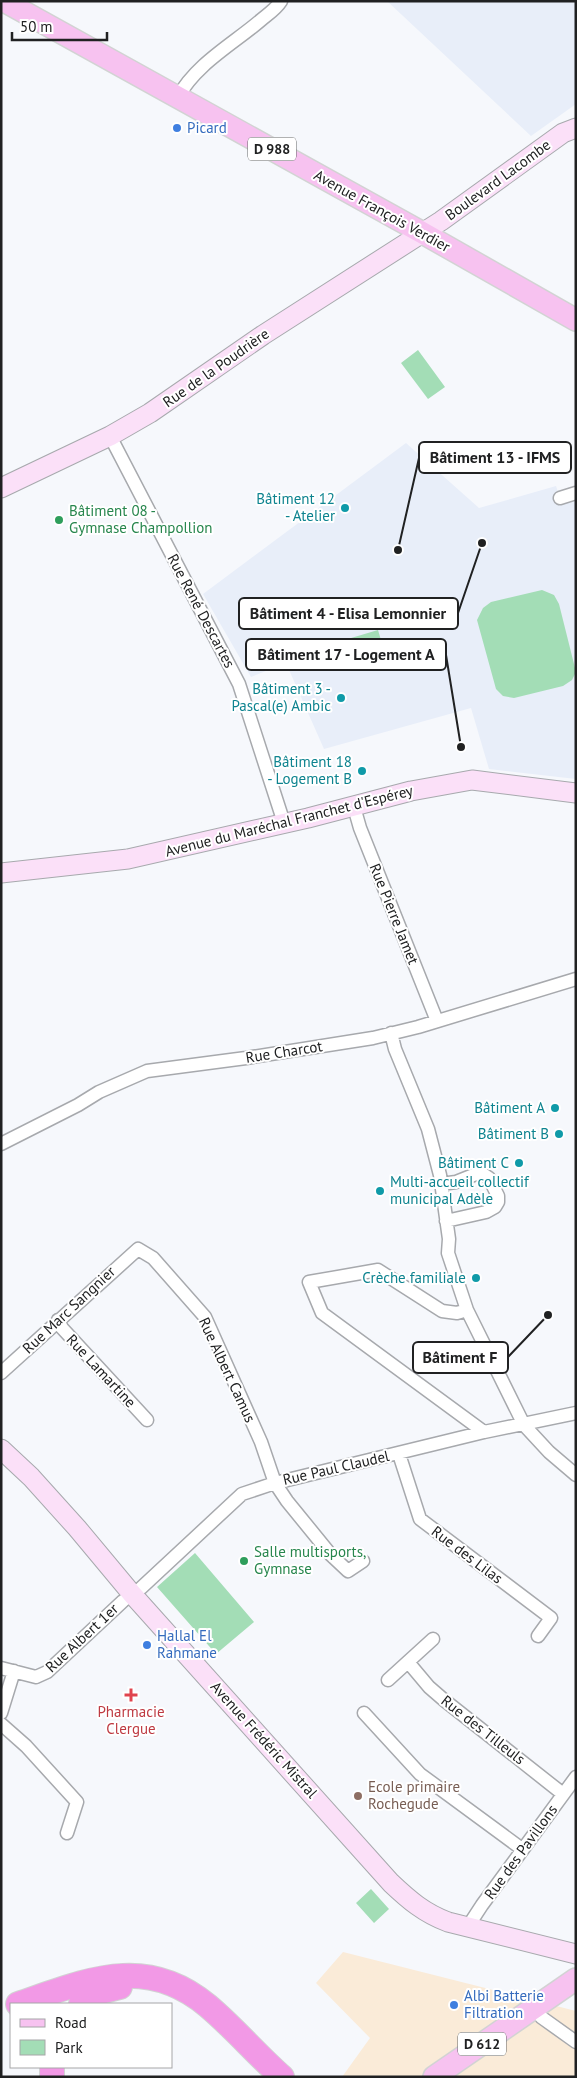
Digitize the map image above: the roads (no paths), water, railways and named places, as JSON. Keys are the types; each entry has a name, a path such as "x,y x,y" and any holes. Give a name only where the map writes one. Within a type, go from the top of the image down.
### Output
{"highway":[{"path":"21,2003 80,1983 109,1976 143,1975 162,1980 188,1991 208,2006 282,2077"},
{"path":"83,2003 101,1992 122,1986 150,1988 176,1998 197,2014 260,2077"}],"main road":[{"name":"Avenue François Verdier","path":"4,1 576,320"},
{"name":"D 612","path":"456,2077 576,1979"},
{"name":"D 612","path":"456,2077 463,2067 576,1985"},
{"name":"D 612","path":"434,2077 535,2014 576,1991"}],"street":[{"path":"178,97 185,84 222,50 254,26 281,1"},
{"name":"Boulevard Lacombe","path":"421,232 441,221 563,133 576,128"},
{"name":"Rue de la Poudrière","path":"1,488 110,436 150,413 263,335 421,232"},
{"name":"Rue René Descartes","path":"110,436 239,684 284,823"},
{"path":"560,498 576,493"},
{"name":"Avenue du Maréchal Franchet d'Espérey","path":"1,873 128,859 411,791 472,780 576,793"},
{"name":"Rue Pierre Jamet","path":"354,806 360,828 437,1021"},
{"name":"Rue Charcot","path":"1,1144 78,1106 99,1092 147,1071 246,1058 391,1033 576,979"},
{"path":"391,1033 395,1049 428,1129 441,1184 448,1252 466,1310 524,1425 549,1452 576,1475"},
{"path":"441,1184 456,1182 476,1174 483,1174 489,1178 498,1196 498,1202 490,1209 463,1218 446,1220"},
{"name":"Rue Marc Sangnier","path":"1,1373 138,1249"},
{"name":"Rue Albert Camus","path":"138,1249 153,1258 205,1317 261,1442 275,1483 293,1509 331,1555 348,1571 364,1561"},
{"path":"466,1310 456,1313 442,1311 378,1270 309,1282 322,1314 484,1432"},
{"name":"Rue Lamartine","path":"58,1320 62,1328 146,1420"},
{"name":"Rue Paul Claudel","path":"132,1594 141,1588 242,1494 275,1483 484,1432 576,1413"},
{"name":"Avenue Frédéric Mistral","path":"1,1449 31,1476 94,1547 132,1594 411,1902 426,1913 468,1928 576,1954"},
{"name":"Rue des Lilas","path":"399,1454 420,1519 551,1618 538,1636"},
{"name":"Rue Albert 1er","path":"8,1670 36,1677 47,1672 132,1594"},
{"path":"388,1680 433,1639"},
{"name":"Rue des Tilleuls","path":"408,1662 444,1700 563,1794"},
{"path":"1,1713 8,1670"},
{"path":"364,1713 420,1774 522,1849"},
{"path":"1,1724 26,1746 78,1802 66,1833"},
{"name":"Rue des Pavillons","path":"468,1928 522,1849 576,1777"},
{"path":"535,2014 575,2043"}],"place":[{"name":"Picard","path":"177,128"},
{"name":"Bâtiment 12 - Atelier","path":"345,508"},
{"name":"Bâtiment 08 - Gymnase Champollion","path":"59,520"},
{"name":"Bâtiment 4 - Elisa Lemonnier","path":"482,543"},
{"name":"Bâtiment 13 - IFMS","path":"398,550"},
{"name":"Bâtiment 3 - Pascal(e) Ambic","path":"341,698"},
{"name":"Bâtiment 17 - Logement A","path":"461,747"},
{"name":"Bâtiment 18 - Logement B","path":"362,771"},
{"name":"Bâtiment A","path":"555,1108"},
{"name":"Bâtiment B","path":"559,1134"},
{"name":"Bâtiment C","path":"519,1163"},
{"name":"Multi-accueil collectif municipal Adèle","path":"380,1191"},
{"name":"Crèche familiale","path":"476,1278"},
{"name":"Bâtiment F","path":"548,1315"},
{"name":"Salle multisports, Gymnase","path":"244,1561"},
{"name":"Hallal El Rahmane","path":"147,1645"},
{"name":"Pharmacie Clergue","path":"131,1695"},
{"name":"Ecole primaire Rochegude","path":"358,1796"},
{"name":"Albi Batterie Filtration","path":"454,2005"}]}
